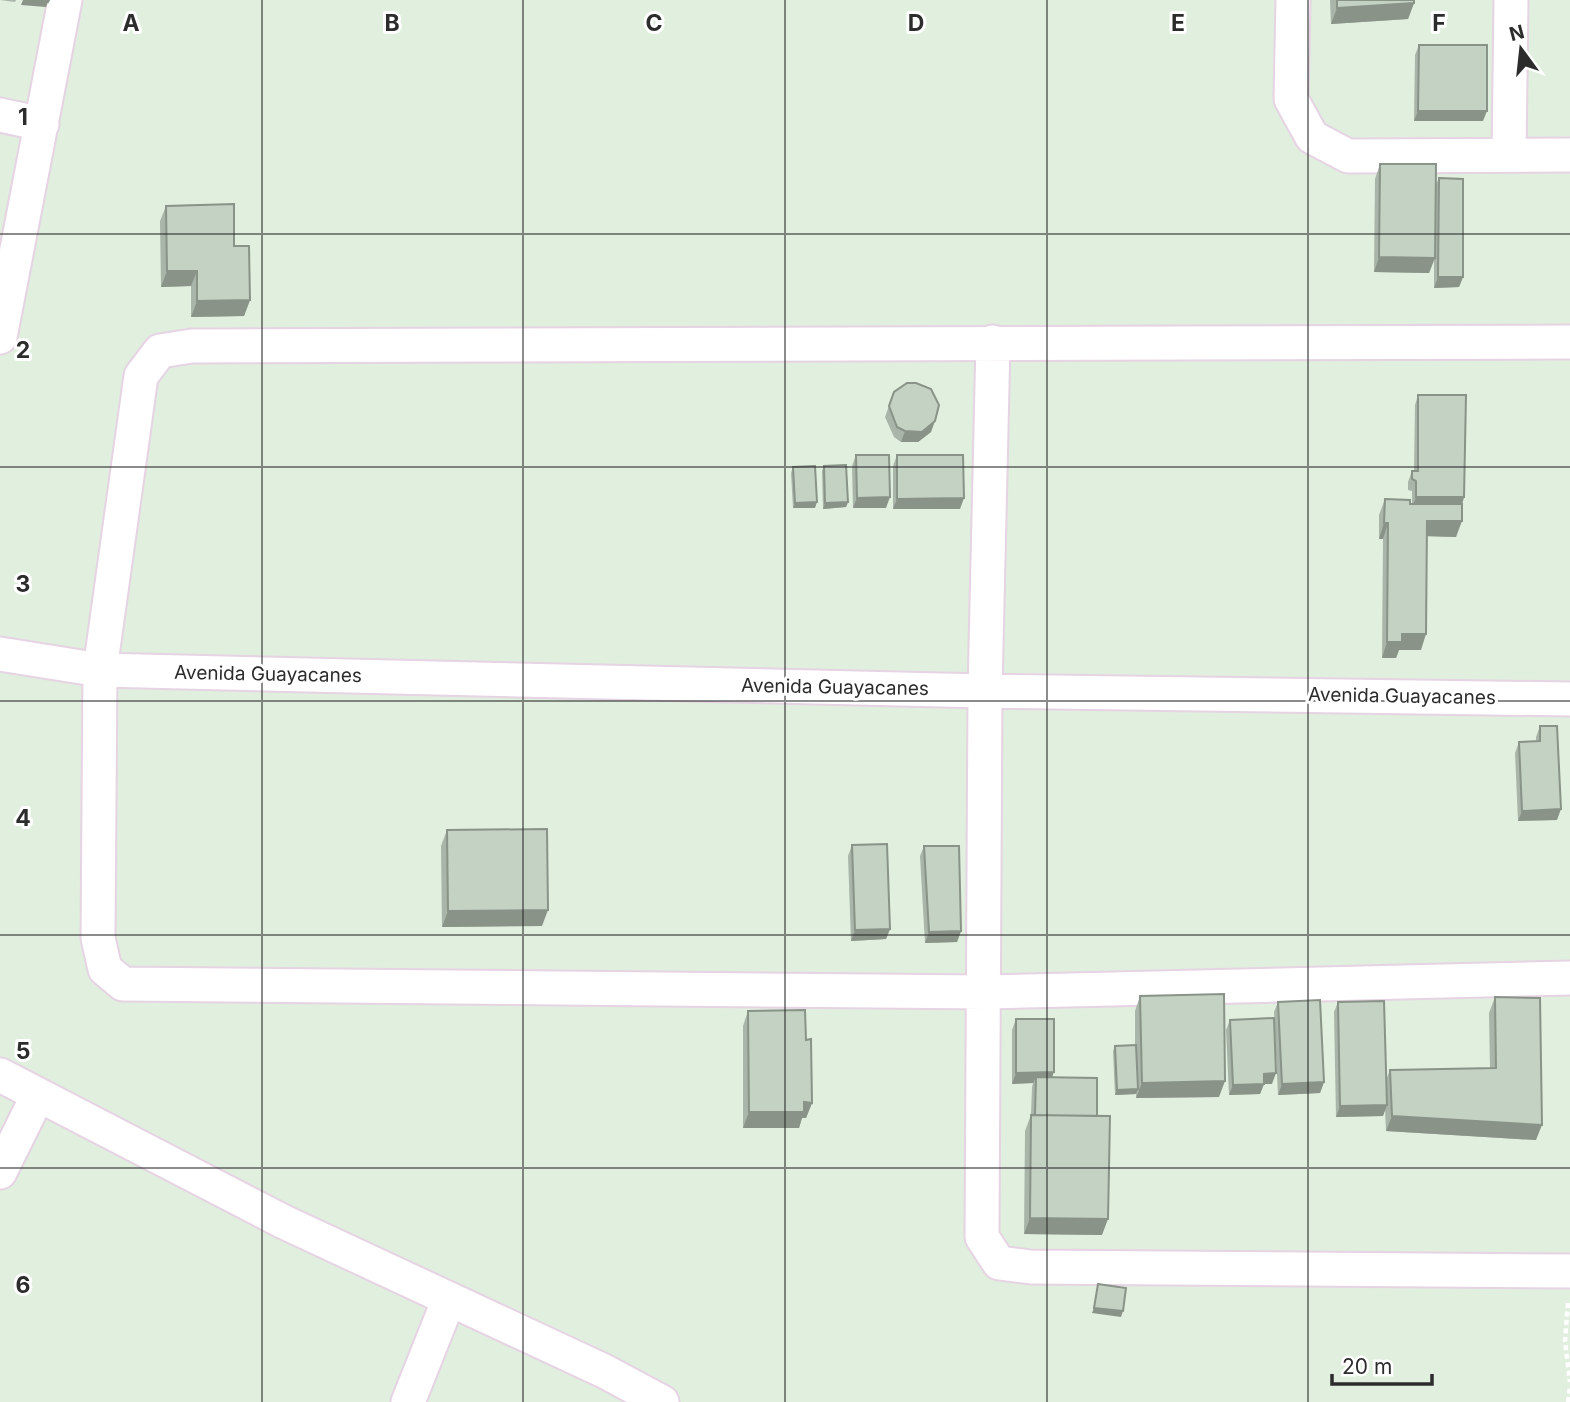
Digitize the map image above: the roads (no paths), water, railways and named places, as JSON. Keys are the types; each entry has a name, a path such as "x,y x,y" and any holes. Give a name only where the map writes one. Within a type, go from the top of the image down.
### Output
{"street":[{"path":"0,337 65,0"},
{"path":"1293,0 1291,99 1312,137 1348,156 1570,155"},
{"path":"1509,155 1511,0"},
{"path":"0,115 41,124"},
{"path":"993,342 985,691 986,992 982,1237 999,1263 1031,1268 1569,1271"},
{"path":"1570,342 206,346 160,351 141,376 100,670 98,938 105,969 123,984 986,992 1570,978"},
{"name":"Avenida Guayacanes","path":"0,654 100,670 985,691 1570,699"},
{"path":"0,1075 284,1222 604,1371 662,1402"},
{"path":"0,1172 38,1095"},
{"path":"408,1402 449,1299"}]}
